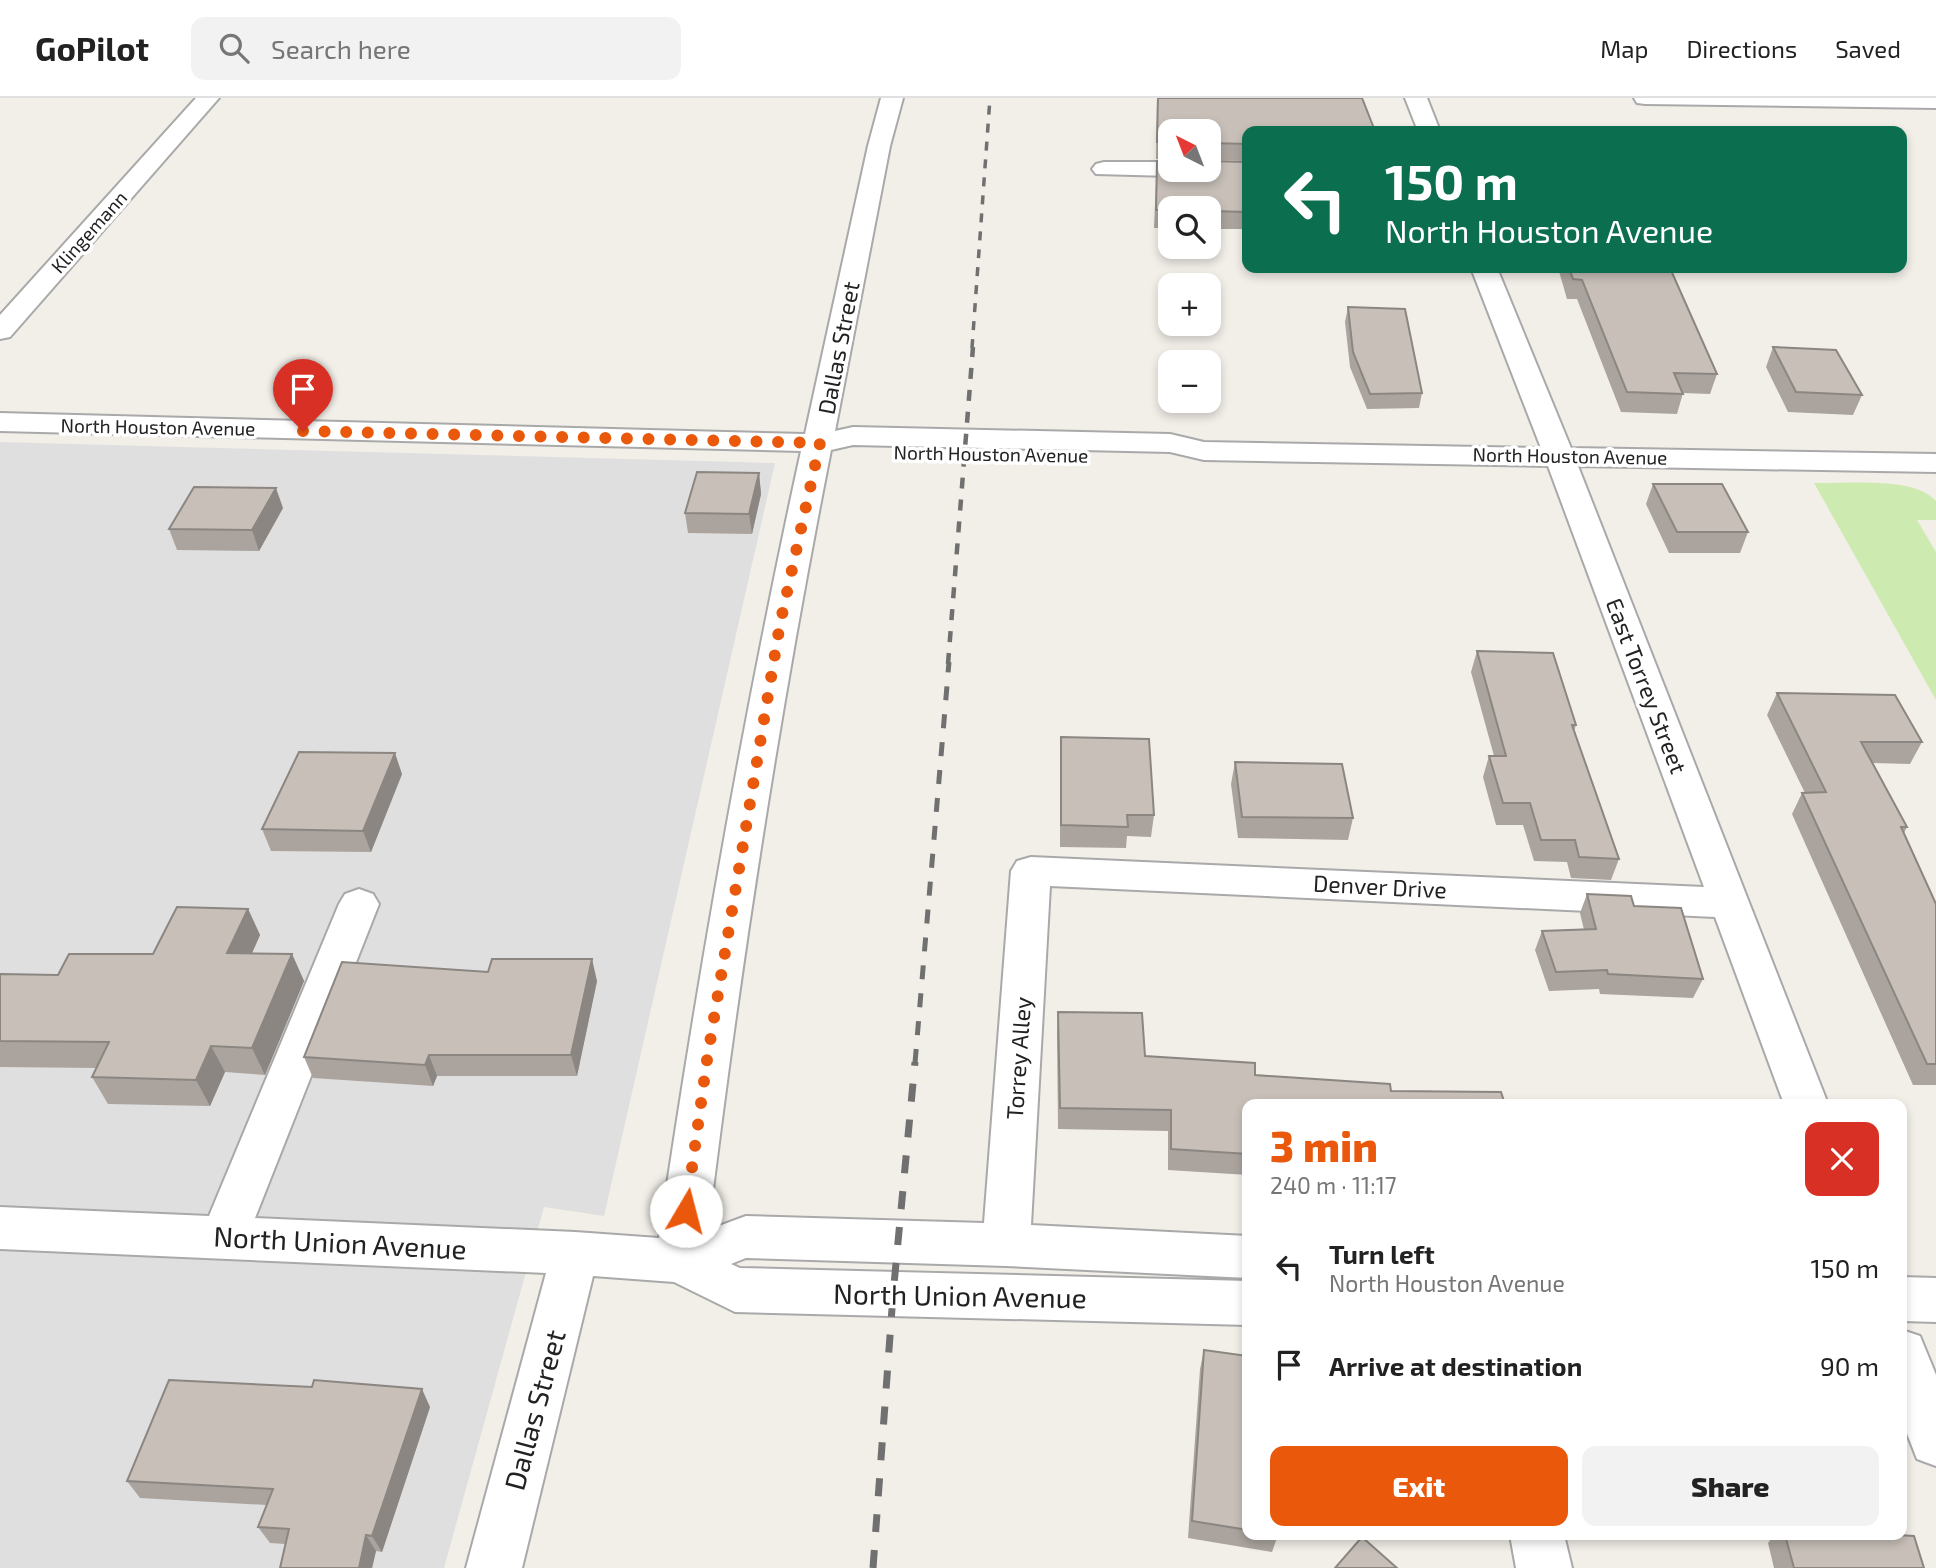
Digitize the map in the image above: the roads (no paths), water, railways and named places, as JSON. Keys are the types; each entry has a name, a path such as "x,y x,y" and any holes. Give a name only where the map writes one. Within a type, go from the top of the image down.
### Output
{"street":[{"name":"Klingemann","path":"0,331 208,98"},
{"name":"Dallas Street","path":"680,1261 707,1060 776,651 879,146 892,98"},
{"path":"1416,98 1427,126"},
{"path":"1645,98 1936,102"},
{"path":"1104,169 1158,169"},
{"name":"East Torrey Street","path":"1486,273 1559,455 1804,1099"},
{"name":"North Houston Avenue","path":"0,422 820,443 847,452 1177,458 1204,451 1936,463"},
{"name":"Denver Drive","path":"1031,871 1728,903"},
{"name":"Torrey Alley","path":"1006,1245 1031,871"},
{"path":"224,1237 359,904"},
{"name":"North Union Avenue","path":"0,1228 575,1253 680,1261 735,1290 1242,1303"},
{"name":"North Union Avenue","path":"680,1261 746,1237 1006,1245 1242,1257"},
{"name":"Dallas Street","path":"494,1568 575,1253"},
{"path":"1907,1299 1936,1300"},
{"path":"1907,1366 1936,1441"},
{"path":"1539,1540 1544,1568"}],"railway":[{"path":"972,348 990,98"},
{"path":"948,664 973,347"},
{"path":"915,1063 949,662"},
{"path":"873,1568 893,1295 915,1062"}]}
